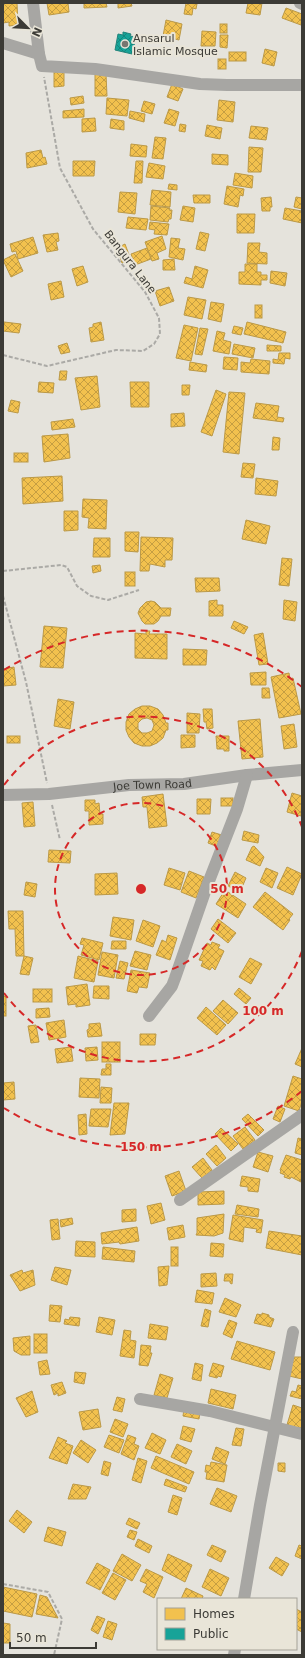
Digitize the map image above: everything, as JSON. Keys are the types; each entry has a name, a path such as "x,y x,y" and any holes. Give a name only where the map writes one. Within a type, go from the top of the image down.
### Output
{"street":[{"path":"33,3 41,60"},
{"path":"3,43 41,60 200,84 302,85"},
{"name":"Joe Town Road","path":"3,795 49,794 129,786 184,784 247,775 302,770"},
{"path":"149,1016 172,986 247,775"},
{"path":"180,1200 302,1115"},
{"path":"244,1598 274,1427 294,1332"},
{"path":"140,1398 210,1411 302,1434"}],"path":[{"name":"Bangura Lane","path":"3,355 46,366 116,350 143,351 154,344 160,334 159,318 145,292 93,229 60,168 41,60"},
{"path":"3,571 61,565 67,567 77,586 92,596 108,600 139,590"},
{"path":"3,596 26,682 60,840"},
{"path":"3,1584 48,1592 62,1619 54,1655"}],"building: Homes":[{"path":"3,3 17,3 18,25 9,26 9,22 3,23"},
{"path":"47,3 68,3 69,12 49,15"},
{"path":"84,3 106,3 107,7 84,8"},
{"path":"118,3 131,3 132,6 118,8"},
{"path":"186,3 197,4 196,9 193,8 192,15 184,14"},
{"path":"248,3 262,3 260,15 246,13"},
{"path":"286,8 302,14 301,25 282,18"},
{"path":"166,20 182,24 179,40 163,36"},
{"path":"220,24 227,24 227,33 220,33"},
{"path":"202,31 216,32 215,46 201,46"},
{"path":"220,35 228,35 227,48 220,47"},
{"path":"265,49 277,52 274,66 262,63"},
{"path":"229,52 246,52 246,61 229,61"},
{"path":"218,59 226,59 226,69 218,69"},
{"path":"54,70 64,70 64,86 54,87"},
{"path":"95,74 106,74 107,96 95,96"},
{"path":"172,84 183,89 178,101 167,97"},
{"path":"83,96 84,103 71,105 70,98"},
{"path":"107,98 129,100 127,116 106,114"},
{"path":"219,100 235,102 233,122 217,120"},
{"path":"144,101 155,104 152,114 141,111"},
{"path":"84,109 84,117 63,118 63,111"},
{"path":"169,109 179,112 175,126 164,123"},
{"path":"130,111 145,114 144,122 129,118"},
{"path":"95,118 96,131 82,132 82,119"},
{"path":"111,119 124,121 124,130 110,128"},
{"path":"180,124 186,125 185,132 179,131"},
{"path":"207,125 222,128 220,139 205,136"},
{"path":"251,126 268,128 266,140 249,138"},
{"path":"155,137 166,138 163,159 152,158"},
{"path":"131,144 147,146 146,157 130,156"},
{"path":"249,147 263,148 261,172 248,172"},
{"path":"41,150 43,158 45,157 47,164 27,168 26,153"},
{"path":"212,154 228,155 228,165 212,164"},
{"path":"73,161 95,161 94,176 73,176"},
{"path":"136,161 143,161 142,183 134,183"},
{"path":"149,163 165,166 163,179 146,177"},
{"path":"235,173 253,176 252,188 233,185"},
{"path":"169,184 177,185 177,190 168,189"},
{"path":"227,186 244,189 243,196 240,195 238,207 224,204"},
{"path":"152,190 171,192 170,207 150,205"},
{"path":"120,192 137,193 135,214 118,212"},
{"path":"193,195 210,195 210,203 194,203"},
{"path":"271,197 272,207 270,207 270,211 262,211 261,198"},
{"path":"296,197 302,198 302,209 294,207"},
{"path":"151,206 170,208 169,210 172,210 171,219 169,219 168,222 150,220"},
{"path":"183,206 195,208 193,222 180,220"},
{"path":"285,208 302,211 302,223 283,219"},
{"path":"237,214 255,214 254,233 237,233"},
{"path":"128,217 148,219 146,230 126,228"},
{"path":"150,222 169,224 167,235 154,234 155,230 149,229"},
{"path":"200,232 209,234 205,251 196,249"},
{"path":"58,233 59,241 56,242 58,250 47,252 43,235"},
{"path":"162,236 166,249 157,253 159,259 152,261 145,242"},
{"path":"33,237 38,253 18,259 16,251 12,252 10,244"},
{"path":"171,238 180,239 178,248 185,249 183,260 169,257"},
{"path":"248,243 260,243 259,252 267,253 267,264 247,263"},
{"path":"125,244 131,260 122,263 117,248"},
{"path":"147,248 151,259 135,265 131,254"},
{"path":"15,254 23,271 11,277 3,260"},
{"path":"174,259 175,270 163,270 163,260"},
{"path":"245,264 257,264 257,272 261,272 261,275 267,275 267,280 261,280 261,285 239,284 239,272 245,272"},
{"path":"83,266 88,282 77,286 72,269"},
{"path":"195,266 208,270 203,288 184,283 186,277 192,279"},
{"path":"271,271 287,273 285,286 270,283"},
{"path":"61,281 64,297 51,300 48,284"},
{"path":"169,287 174,301 160,306 155,291"},
{"path":"188,297 206,300 202,319 184,315"},
{"path":"211,302 224,304 221,322 208,319"},
{"path":"255,305 262,305 262,318 255,318"},
{"path":"4,322 21,324 19,333 3,331"},
{"path":"101,322 104,340 91,342 89,328 93,327 93,324"},
{"path":"247,322 286,332 283,343 244,334"},
{"path":"184,325 198,328 191,361 176,358"},
{"path":"234,326 243,328 241,335 232,333"},
{"path":"200,328 208,329 202,355 195,354"},
{"path":"217,331 225,333 223,340 231,342 229,354 213,351"},
{"path":"67,343 70,352 61,354 58,346"},
{"path":"234,344 255,348 253,358 232,354"},
{"path":"267,345 281,346 281,351 267,351"},
{"path":"279,353 290,353 290,359 285,358 284,364 273,363 273,359 278,360"},
{"path":"224,357 238,358 237,370 223,369"},
{"path":"251,359 270,361 269,374 241,372 241,362 250,363"},
{"path":"190,362 207,365 206,372 189,370"},
{"path":"60,371 67,371 66,380 59,380"},
{"path":"97,376 100,407 81,410 75,378"},
{"path":"39,382 54,383 53,393 38,392"},
{"path":"130,382 149,382 149,407 131,407"},
{"path":"182,385 190,385 189,395 182,395"},
{"path":"216,390 226,394 212,436 201,432"},
{"path":"229,392 245,393 239,454 223,452"},
{"path":"11,400 20,402 18,413 8,411"},
{"path":"256,403 279,406 277,417 284,418 283,422 253,418"},
{"path":"184,413 185,426 171,427 171,414"},
{"path":"73,419 75,427 52,430 51,422"},
{"path":"68,434 70,458 44,462 42,436"},
{"path":"273,437 280,438 279,450 272,450"},
{"path":"14,453 28,453 28,462 14,462"},
{"path":"243,463 255,464 253,478 241,477"},
{"path":"62,476 63,501 23,504 22,478"},
{"path":"256,478 278,481 276,496 255,494"},
{"path":"83,499 107,500 106,529 88,528 89,518 82,517"},
{"path":"64,511 78,511 78,530 64,531"},
{"path":"246,520 270,526 266,544 242,539"},
{"path":"125,532 139,532 138,552 125,551"},
{"path":"141,537 173,538 172,560 165,560 165,567 150,564 149,571 140,571"},
{"path":"94,538 110,538 110,557 93,557"},
{"path":"282,558 292,559 289,586 279,585"},
{"path":"100,565 101,571 93,573 92,566"},
{"path":"125,572 135,572 135,586 125,586"},
{"path":"195,578 219,578 220,591 196,592"},
{"path":"217,600 217,605 223,605 223,616 209,616 209,601"},
{"path":"284,600 297,602 295,621 283,619"},
{"path":"146,602 155,602 161,608 171,608 170,616 161,616 154,624 145,624 138,613 140,608"},
{"path":"234,621 248,627 244,634 231,628"},
{"path":"44,626 67,628 63,668 40,667"},
{"path":"146,631 150,631 149,634 167,634 167,659 135,658 135,633 146,634"},
{"path":"263,633 268,664 259,665 254,635"},
{"path":"183,649 207,650 206,665 183,665"},
{"path":"14,667 16,685 3,686 3,669"},
{"path":"266,672 266,685 251,685 250,673"},
{"path":"289,673 290,679 293,678 301,714 279,718 271,677"},
{"path":"262,688 269,688 270,698 262,698"},
{"path":"58,699 74,702 70,729 54,726"},
{"path":"142,706 150,706 158,709 163,715 166,723 168,723 168,730 166,730 163,738 157,743 150,746 142,746 134,743 129,737 126,730 126,722 129,714","holes":["147,718 152,720 154,725 152,731 142,733 138,729 138,723 142,719"]},
{"path":"203,709 212,709 213,728 207,729 206,722 204,722"},
{"path":"187,713 200,714 199,733 187,733"},
{"path":"260,719 263,757 242,759 238,721"},
{"path":"294,724 297,747 284,749 281,726"},
{"path":"181,735 195,735 195,747 181,748"},
{"path":"7,736 20,736 20,743 7,743"},
{"path":"216,736 229,736 229,751 217,749"},
{"path":"292,793 302,796 301,816 287,812"},
{"path":"163,794 167,826 149,828 147,807 143,807 142,797"},
{"path":"221,798 233,798 233,806 221,806"},
{"path":"197,799 211,799 210,814 197,814"},
{"path":"85,800 95,800 95,804 99,803 100,814 103,814 103,824 89,825 89,811 85,811"},
{"path":"33,802 35,826 24,827 22,803"},
{"path":"244,831 259,835 258,843 242,840"},
{"path":"212,832 225,836 221,848 208,843"},
{"path":"254,846 264,857 260,866 246,860 252,847"},
{"path":"49,850 71,851 70,863 48,862"},
{"path":"287,867 302,874 293,895 277,888"},
{"path":"169,868 185,873 180,890 164,885"},
{"path":"266,868 278,873 272,888 260,882"},
{"path":"189,871 204,877 196,898 181,892"},
{"path":"235,872 246,878 240,892 228,886"},
{"path":"117,873 118,894 95,895 95,874"},
{"path":"26,882 37,884 35,897 24,895"},
{"path":"225,890 246,904 238,918 216,904"},
{"path":"265,892 293,914 283,930 253,907"},
{"path":"8,911 23,911 24,956 16,956 15,929 9,929"},
{"path":"113,917 134,920 131,940 110,936"},
{"path":"218,919 236,933 228,943 211,929"},
{"path":"143,920 160,926 153,947 136,941"},
{"path":"168,935 177,938 170,960 156,955 162,940 166,942"},
{"path":"82,938 103,943 99,960 81,955 84,945 80,944"},
{"path":"112,941 126,941 126,949 111,949"},
{"path":"212,942 220,945 218,948 224,951 215,970 212,967 210,970 201,966 203,961 199,960 207,943 211,945"},
{"path":"135,951 151,955 147,970 130,966"},
{"path":"102,952 118,955 114,978 98,975"},
{"path":"24,956 33,958 29,975 20,974"},
{"path":"78,956 98,961 94,982 74,978"},
{"path":"250,958 262,964 251,984 239,977"},
{"path":"120,961 128,963 124,979 116,978"},
{"path":"131,970 150,973 147,988 139,987 137,993 127,991"},
{"path":"87,984 90,1005 76,1007 76,1004 68,1005 66,987"},
{"path":"94,986 109,986 109,999 93,998"},
{"path":"239,988 251,998 246,1004 234,994"},
{"path":"33,989 52,989 52,1002 33,1002"},
{"path":"3,996 6,996 6,1016 3,1016"},
{"path":"223,1000 238,1013 228,1024 213,1011"},
{"path":"206,1007 226,1025 217,1035 197,1018"},
{"path":"49,1008 50,1017 36,1018 36,1009"},
{"path":"64,1020 66,1037 49,1040 46,1023"},
{"path":"100,1023 102,1036 88,1037 87,1030 89,1029 89,1024"},
{"path":"36,1025 39,1042 31,1043 28,1026"},
{"path":"140,1034 156,1034 155,1045 140,1045"},
{"path":"102,1042 120,1042 120,1062 102,1062"},
{"path":"71,1047 73,1061 57,1063 55,1049"},
{"path":"97,1047 98,1060 86,1061 85,1048"},
{"path":"302,1048 302,1067 295,1064"},
{"path":"106,1064 111,1064 111,1075 101,1075 102,1069 106,1069"},
{"path":"293,1076 302,1079 302,1101 299,1111 284,1106"},
{"path":"80,1078 100,1079 99,1098 79,1097"},
{"path":"14,1082 15,1099 3,1100 3,1083"},
{"path":"101,1087 112,1088 111,1103 100,1103"},
{"path":"114,1103 129,1103 125,1134 110,1135"},
{"path":"278,1106 285,1109 280,1122 273,1119"},
{"path":"91,1109 111,1109 108,1127 89,1126"},
{"path":"86,1114 87,1134 79,1135 78,1115"},
{"path":"248,1114 264,1130 258,1136 242,1119"},
{"path":"245,1127 255,1140 243,1149 233,1136"},
{"path":"221,1128 238,1144 231,1151 215,1134"},
{"path":"298,1138 302,1139 302,1155 295,1153"},
{"path":"216,1145 226,1158 217,1166 206,1154"},
{"path":"258,1152 273,1156 268,1172 253,1167"},
{"path":"286,1155 302,1160 301,1182 291,1177 290,1179 284,1177 285,1175 280,1173"},
{"path":"203,1158 212,1170 202,1178 192,1167"},
{"path":"179,1171 186,1191 172,1196 165,1176"},
{"path":"242,1176 260,1179 258,1192 248,1191 248,1187 240,1186"},
{"path":"224,1191 224,1204 198,1205 198,1192"},
{"path":"161,1203 165,1220 151,1224 147,1206"},
{"path":"237,1205 259,1209 258,1217 235,1214"},
{"path":"136,1209 136,1221 122,1222 122,1210"},
{"path":"224,1214 223,1233 214,1236 196,1235 197,1218"},
{"path":"233,1215 263,1220 261,1233 256,1232 257,1229 244,1227 243,1242 229,1239"},
{"path":"72,1218 73,1224 61,1227 60,1220"},
{"path":"58,1219 60,1239 52,1240 50,1220"},
{"path":"183,1225 185,1237 169,1240 167,1228"},
{"path":"137,1227 139,1241 120,1244 119,1242 102,1244 101,1233"},
{"path":"269,1231 302,1236 302,1255 266,1248"},
{"path":"76,1241 95,1242 95,1257 75,1256"},
{"path":"211,1243 224,1244 223,1257 210,1256"},
{"path":"103,1247 135,1251 134,1262 102,1259"},
{"path":"171,1247 178,1247 178,1266 171,1266"},
{"path":"169,1266 167,1285 159,1286 158,1267"},
{"path":"55,1267 71,1270 67,1285 51,1280"},
{"path":"22,1270 23,1273 33,1270 35,1285 20,1291 10,1275"},
{"path":"216,1273 217,1286 201,1287 201,1274"},
{"path":"225,1274 233,1274 232,1284 230,1281 224,1281"},
{"path":"197,1290 214,1293 212,1304 195,1302"},
{"path":"225,1298 241,1305 236,1317 219,1312"},
{"path":"50,1305 62,1306 60,1322 49,1321"},
{"path":"205,1309 211,1311 208,1327 201,1326"},
{"path":"262,1313 269,1315 269,1317 274,1319 271,1327 254,1323 257,1314 262,1315"},
{"path":"70,1317 80,1318 79,1326 64,1324 65,1319 69,1320"},
{"path":"99,1317 115,1320 112,1335 96,1332"},
{"path":"229,1320 237,1323 232,1338 223,1334"},
{"path":"150,1324 168,1327 166,1340 148,1338"},
{"path":"124,1330 131,1331 130,1340 136,1341 134,1358 120,1356"},
{"path":"34,1334 47,1334 47,1353 34,1353"},
{"path":"30,1336 30,1355 21,1355 14,1351 13,1338"},
{"path":"237,1341 275,1352 270,1370 231,1359"},
{"path":"141,1345 151,1346 150,1353 152,1353 148,1366 139,1365"},
{"path":"294,1357 302,1357 302,1379 289,1376"},
{"path":"47,1360 50,1374 40,1375 38,1362"},
{"path":"195,1363 203,1365 201,1381 192,1379"},
{"path":"213,1363 224,1366 221,1377 218,1376 217,1378 209,1376"},
{"path":"75,1372 86,1373 84,1384 74,1382"},
{"path":"160,1374 173,1378 167,1398 154,1395"},
{"path":"62,1382 66,1393 58,1396 58,1393 54,1395 51,1385"},
{"path":"298,1385 302,1386 302,1399 290,1396 292,1391 296,1392"},
{"path":"211,1389 236,1395 233,1409 208,1403"},
{"path":"32,1391 38,1412 26,1417 16,1398"},
{"path":"117,1397 125,1399 122,1412 113,1410"},
{"path":"293,1405 302,1408 302,1432 286,1428"},
{"path":"98,1409 101,1427 83,1430 79,1412"},
{"path":"184,1409 200,1412 199,1419 183,1416"},
{"path":"115,1419 128,1424 123,1437 110,1432"},
{"path":"183,1426 195,1429 191,1442 180,1439"},
{"path":"236,1428 244,1429 241,1446 232,1445"},
{"path":"152,1433 166,1440 160,1454 145,1448"},
{"path":"109,1435 124,1440 119,1453 104,1447"},
{"path":"128,1435 136,1438 134,1444 139,1446 134,1460 121,1454"},
{"path":"58,1437 67,1441 65,1443 73,1446 67,1464 49,1458"},
{"path":"81,1440 96,1450 88,1463 73,1453"},
{"path":"177,1444 192,1451 186,1464 171,1457"},
{"path":"216,1447 229,1452 225,1464 212,1459"},
{"path":"156,1456 194,1472 189,1484 151,1468"},
{"path":"138,1458 147,1461 141,1483 132,1480"},
{"path":"104,1461 111,1463 108,1476 101,1474"},
{"path":"211,1462 227,1465 224,1482 206,1479 206,1465 210,1466"},
{"path":"278,1463 285,1463 285,1472 278,1471"},
{"path":"166,1479 187,1487 185,1492 164,1485"},
{"path":"73,1484 91,1487 86,1499 68,1499"},
{"path":"217,1488 237,1496 231,1512 210,1504"},
{"path":"173,1495 182,1498 177,1515 168,1512"},
{"path":"17,1510 32,1522 24,1533 9,1521"},
{"path":"129,1518 140,1523 137,1529 126,1524"},
{"path":"48,1527 66,1532 62,1546 44,1541"},
{"path":"130,1530 137,1532 134,1540 127,1537"},
{"path":"138,1539 152,1546 149,1553 135,1546"},
{"path":"212,1545 226,1551 221,1562 207,1555"},
{"path":"299,1545 302,1546 302,1559 295,1556"},
{"path":"122,1554 141,1565 132,1581 113,1571"},
{"path":"168,1554 192,1565 185,1582 162,1570"},
{"path":"276,1557 289,1564 282,1576 269,1568"},
{"path":"97,1563 110,1570 100,1590 86,1583"},
{"path":"146,1569 163,1577 154,1598 143,1592 147,1584 140,1581"},
{"path":"210,1569 229,1578 221,1596 202,1587"},
{"path":"113,1573 126,1580 115,1600 102,1593"},
{"path":"3,1587 37,1594 32,1617 3,1611"},
{"path":"186,1588 203,1596 202,1598 181,1598"},
{"path":"40,1595 47,1597 58,1618 36,1614"},
{"path":"297,1610 302,1612 302,1632 297,1630"},
{"path":"97,1616 105,1619 98,1634 91,1630"},
{"path":"108,1621 117,1624 112,1640 103,1637"},
{"path":"3,1623 10,1624 10,1643 3,1643"}],"building: Public":[{"name":"Ansarul Islamic Mosque","path":"123,32 131,34 130,36 136,37 132,54 115,50 118,34 123,35"}],"place":[{"name":"Ansarul Islamic Mosque","path":"125,44"}]}
